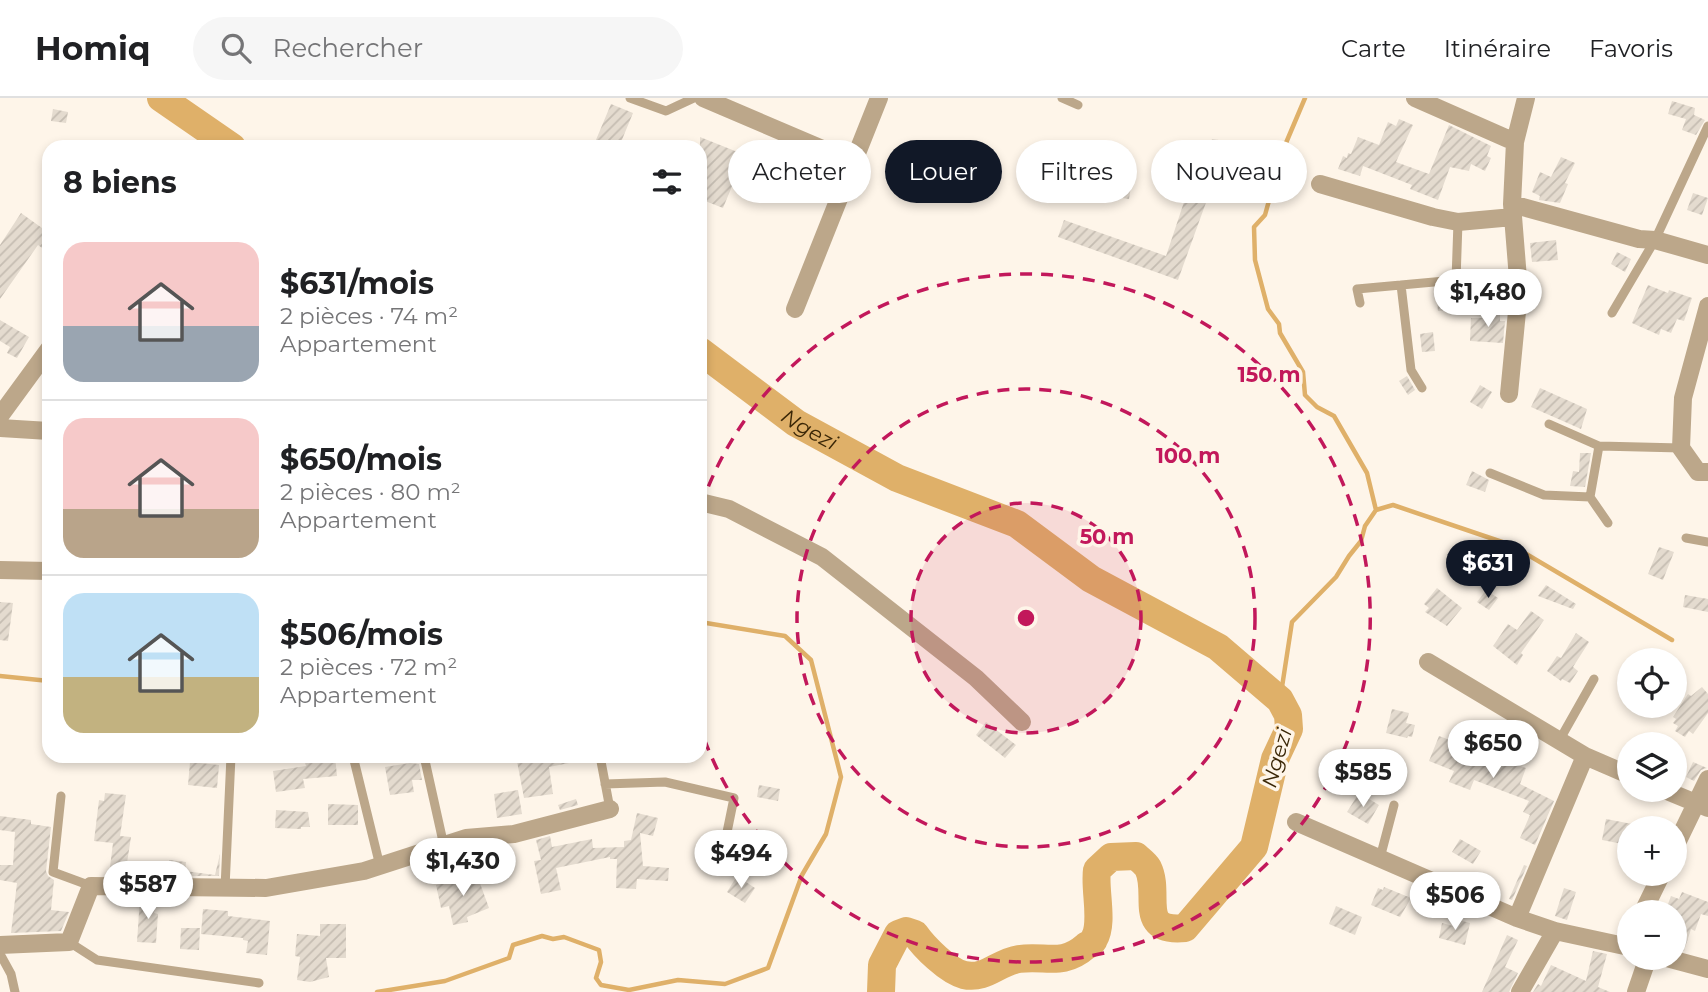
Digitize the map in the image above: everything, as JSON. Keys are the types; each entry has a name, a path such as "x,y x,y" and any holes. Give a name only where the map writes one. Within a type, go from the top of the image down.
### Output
{"street":[{"path":"703,98 801,140"},
{"path":"862,140 879,98"},
{"path":"1415,98 1515,142"},
{"path":"1509,394 1519,291 1513,210 1515,142 1526,98"},
{"path":"1320,184 1458,222 1513,210 1639,239 1656,240 1708,256"},
{"path":"795,309 837,203"},
{"path":"1708,306 1683,398 1681,448 1698,471 1708,472"},
{"path":"0,416 42,359"},
{"path":"0,428 42,431"},
{"path":"707,504 729,509 822,557 976,678 1022,722"},
{"path":"0,570 42,571"},
{"path":"1428,662 1559,741 1617,770"},
{"path":"1517,918 1586,756"},
{"path":"1687,829 1702,806 1708,779"},
{"path":"0,945 69,942 91,886 266,888 363,872 466,838 514,834 610,809"},
{"path":"1296,822 1517,918 1555,931 1617,942"},
{"path":"1520,992 1555,931"},
{"path":"1687,963 1708,969"},
{"path":"1636,992 1644,970"}],"lane":[{"path":"630,98 666,111 694,98"},
{"path":"1062,98 1078,105"},
{"path":"1612,313 1656,240 1708,126"},
{"path":"1360,303 1357,289 1455,280 1458,222"},
{"path":"1401,285 1412,370 1422,388"},
{"path":"1549,424 1599,446 1681,448"},
{"path":"1599,446 1590,497 1608,523"},
{"path":"1490,473 1544,495 1590,497"},
{"path":"1686,538 1708,542"},
{"path":"1559,741 1594,679"},
{"path":"225,888 231,763"},
{"path":"355,763 380,866"},
{"path":"426,763 444,846"},
{"path":"601,763 610,809"},
{"path":"605,784 665,782 734,798 725,842"},
{"path":"61,796 53,872 91,886"},
{"path":"1380,858 1394,805"},
{"path":"69,942 97,960 259,983"},
{"path":"0,954 11,974 15,992"}],"building":[{"path":"1672,101 1695,108 1694,115 1705,120 1696,135 1682,130 1686,119 1668,114"},
{"path":"611,104 633,113 622,140 596,140"},
{"path":"53,109 68,112 66,123 51,121"},
{"path":"1399,119 1413,125 1396,162 1429,174 1449,125 1491,146 1487,156 1491,158 1485,171 1471,164 1469,171 1450,167 1438,200 1410,189 1412,185 1363,166 1360,176 1338,169 1343,156 1347,158 1348,153 1351,154 1358,137 1379,145 1388,122 1396,126"},
{"path":"700,137 728,148 728,196 723,208 707,202 707,140 700,140"},
{"path":"1561,157 1575,163 1565,183 1568,184 1560,203 1539,200 1540,196 1532,192 1540,172 1551,177"},
{"path":"1693,193 1708,198 1702,215 1687,210"},
{"path":"1184,203 1206,203 1178,280 1058,237 1064,220 1166,256"},
{"path":"21,213 42,228 42,248 38,245 0,299 0,245"},
{"path":"1556,240 1558,260 1532,262 1530,243"},
{"path":"1617,252 1631,259 1625,272 1611,264"},
{"path":"1648,285 1692,298 1684,321 1677,319 1671,333 1661,329 1659,335 1632,323"},
{"path":"1459,292 1461,309 1438,311 1436,295"},
{"path":"1486,314 1500,315 1500,321 1505,321 1503,343 1470,341 1471,318 1486,318"},
{"path":"0,320 29,337 17,358 7,353 10,347 0,341"},
{"path":"1433,332 1435,351 1422,352 1420,334"},
{"path":"1407,376 1415,390 1408,395 1399,381"},
{"path":"1480,385 1492,392 1482,409 1470,402"},
{"path":"1540,388 1587,409 1581,429 1531,407"},
{"path":"1580,453 1591,453 1585,487 1570,486 1573,471 1579,472"},
{"path":"1472,471 1489,480 1485,492 1466,485"},
{"path":"1659,547 1674,552 1663,580 1648,574"},
{"path":"1546,585 1576,604 1573,609 1538,596"},
{"path":"1437,588 1462,608 1447,626 1425,612 1429,608 1424,604"},
{"path":"1486,590 1498,598 1489,610 1477,602"},
{"path":"1685,595 1708,599 1708,612 1683,607"},
{"path":"0,602 13,603 8,641 0,640"},
{"path":"1531,611 1544,620 1521,653 1523,655 1517,665 1493,646 1508,624 1517,630"},
{"path":"1576,633 1589,642 1573,667 1578,671 1570,683 1562,679 1561,681 1547,671 1557,656 1561,658"},
{"path":"1702,687 1708,694 1708,713 1693,734 1689,731 1687,734 1677,732 1678,726 1673,723 1674,718 1687,718 1687,696 1691,696"},
{"path":"1392,709 1409,713 1406,723 1415,725 1412,737 1386,733"},
{"path":"986,722 1016,745 1005,758 976,735"},
{"path":"1439,736 1506,761 1507,756 1518,760 1517,765 1526,768 1520,784 1554,801 1535,845 1520,838 1530,815 1523,812 1529,801 1474,780 1470,790 1449,782 1454,771 1429,761"},
{"path":"1693,762 1707,768 1701,770 1694,781 1687,775"},
{"path":"190,763 219,765 217,788 188,785"},
{"path":"305,763 336,763 337,776 303,779 305,788 276,792 273,771 306,766"},
{"path":"517,763 569,763 549,767 553,794 524,798"},
{"path":"419,764 422,780 412,780 414,792 390,795 385,767"},
{"path":"759,785 780,789 778,801 757,797"},
{"path":"518,790 522,814 497,818 494,794"},
{"path":"105,793 126,795 120,836 131,837 127,863 135,864 134,875 109,875 113,843 94,841 99,800 104,801"},
{"path":"1359,793 1379,805 1368,824 1347,812"},
{"path":"576,799 578,805 560,810 558,805"},
{"path":"328,804 358,805 358,825 328,825"},
{"path":"276,810 308,812 310,827 275,828"},
{"path":"637,813 658,818 653,836 640,833 643,866 669,868 668,881 637,879 636,889 616,888 617,859 610,857 556,868 561,890 541,894 534,861 541,860 536,840 550,836 552,847 592,839 593,848 624,847 624,841 631,840"},
{"path":"0,816 31,820 31,824 51,827 46,871 54,880 51,910 69,912 61,931 11,933 17,883 0,880 0,865 13,865 15,832 0,830"},
{"path":"1606,819 1617,821 1617,843 1602,840"},
{"path":"1460,839 1481,851 1473,864 1452,852"},
{"path":"481,848 482,855 435,862 468,849"},
{"path":"220,854 219,876 168,876 169,860 186,862 185,871 215,875"},
{"path":"1524,865 1527,866 1512,900 1509,899"},
{"path":"477,875 489,908 467,917 468,922 453,925 449,906 441,908 436,885"},
{"path":"737,876 755,888 745,903 727,892"},
{"path":"1384,887 1411,898 1400,917 1371,905 1378,888 1383,890"},
{"path":"1564,888 1576,892 1567,920 1555,916"},
{"path":"1682,892 1708,902 1708,916 1701,914 1695,931 1691,929 1687,942 1687,900 1670,900 1671,896 1679,899"},
{"path":"140,898 157,898 154,913 158,914 156,943 137,942"},
{"path":"1336,906 1362,917 1355,935 1329,924"},
{"path":"203,909 228,911 228,916 270,921 267,955 246,953 248,941 243,938 201,934"},
{"path":"1455,919 1470,923 1465,945 1439,938 1442,923 1453,926"},
{"path":"320,924 346,924 346,958 326,958 329,977 310,982 297,980 300,957 295,956 297,934 320,936"},
{"path":"181,928 200,928 199,950 180,949"},
{"path":"1507,935 1518,940 1505,967 1518,973 1509,992 1482,992"},
{"path":"1593,951 1607,954 1598,987 1610,992 1533,992 1538,984 1541,986 1551,965 1586,981"}],"waterway":[{"name":"Ngezi","path":"161,98 222,140"},
{"path":"1280,700 1292,622 1336,577 1361,541 1365,526 1376,510 1367,473 1334,416 1317,407 1305,395 1303,372 1280,333 1279,324 1268,309 1255,260 1254,227 1265,215 1283,150 1305,98"},
{"name":"Ngezi","path":"707,356 796,423 897,478 1017,524 1091,579 1218,647 1280,700 1288,715 1289,729 1275,759 1254,847 1185,928 1170,928 1160,924 1155,918 1151,878 1144,863 1136,856 1111,857 1097,870 1097,932 1093,942 1077,952 1054,959 1019,959 972,976 958,973 944,964 915,934 906,931 898,934 882,965 881,992"},
{"path":"1376,510 1393,505 1511,545 1672,640"},
{"path":"377,992 445,981 509,958 513,945 542,936 553,939 564,937 599,950 601,962 596,978 601,985 629,990 678,980 725,984 768,968 802,875 826,834 841,777 811,660 785,636 707,623"},
{"path":"0,676 42,680"}]}
